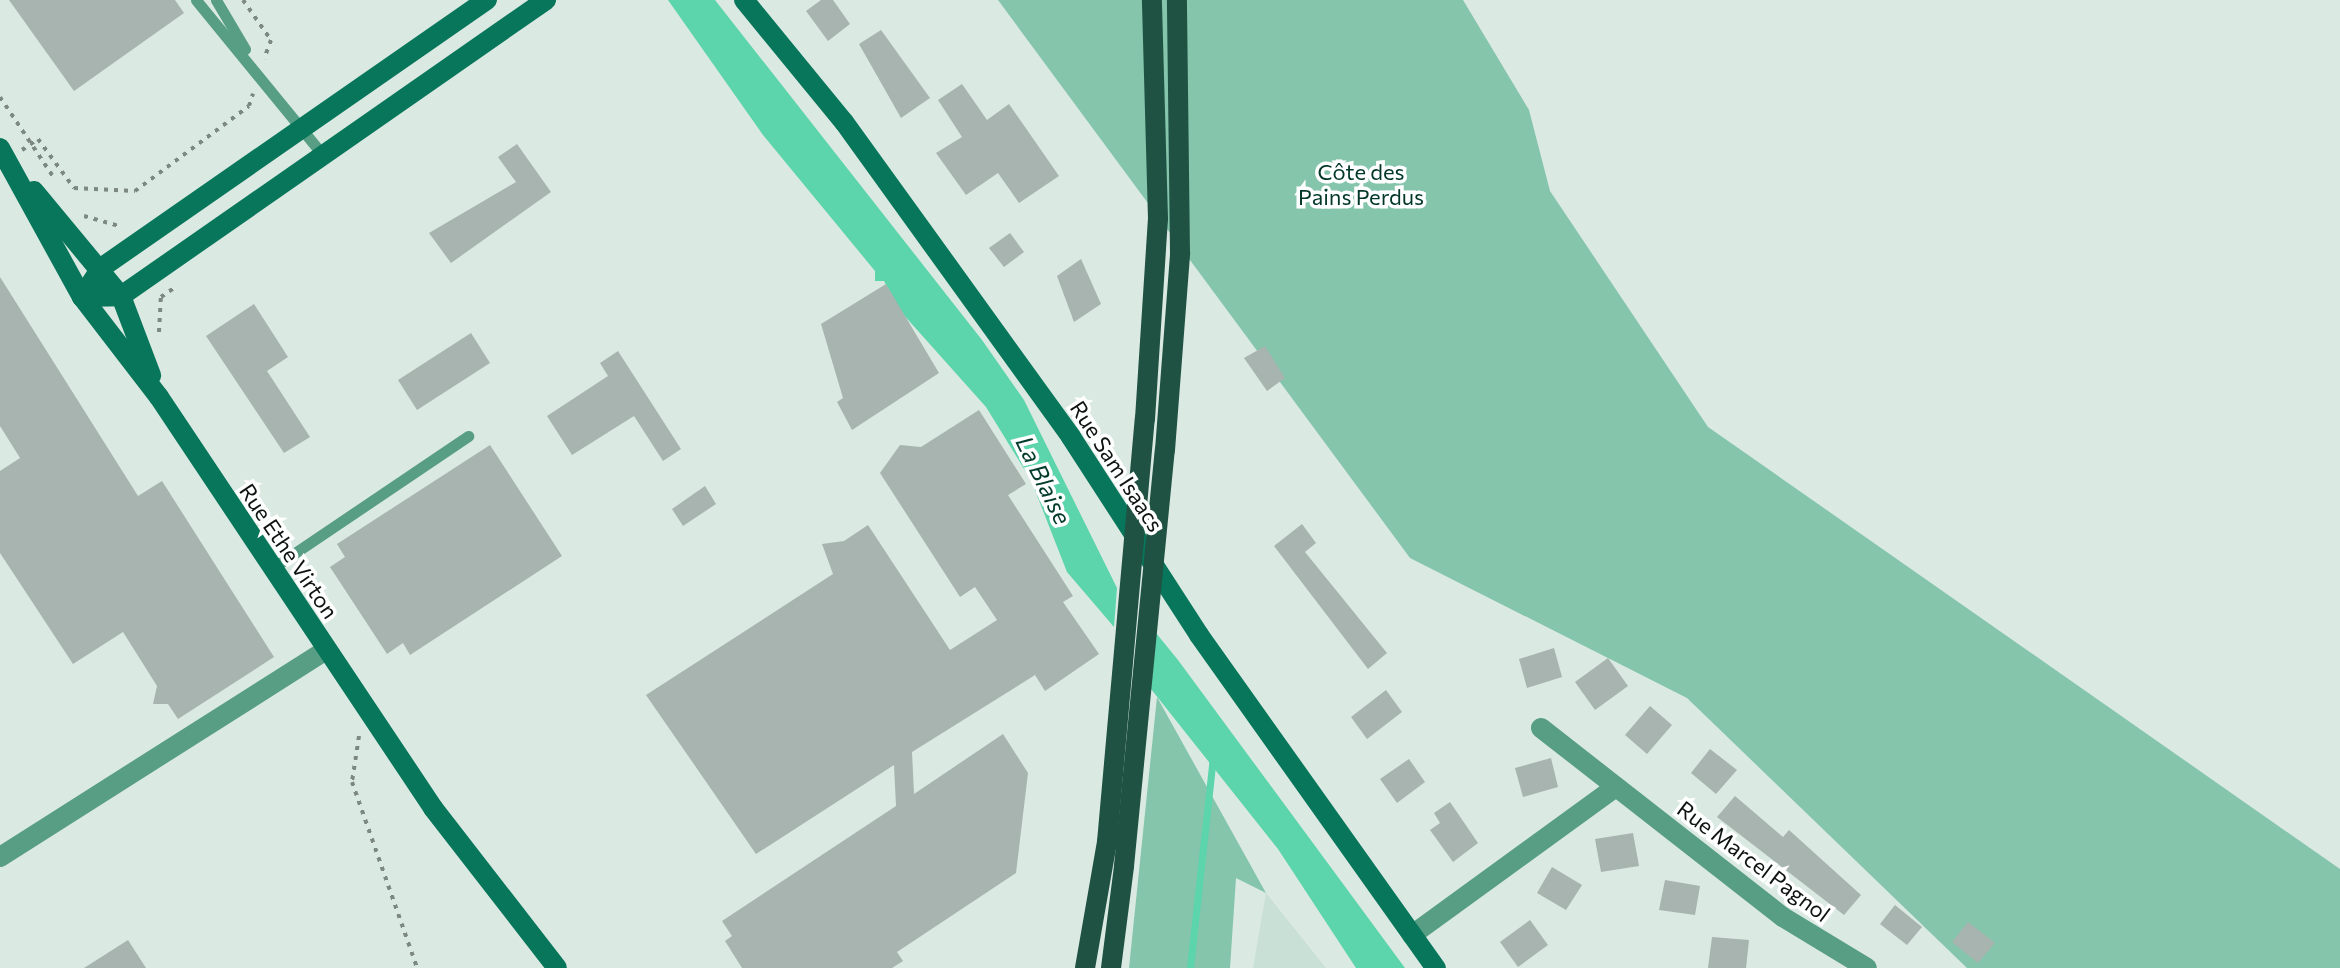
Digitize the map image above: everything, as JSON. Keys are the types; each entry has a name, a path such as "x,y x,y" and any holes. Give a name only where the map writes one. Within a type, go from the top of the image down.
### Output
{"main road":[{"path":"82,297 101,268 487,0"},
{"path":"82,297 121,296 546,0"},
{"name":"Rue Sam Isaacs","path":"744,0 844,122 1062,424 1199,635 1436,968"},
{"path":"1085,968 1107,842 1145,419 1158,219 1152,0"},
{"path":"1111,968 1165,450 1180,253 1177,0"},
{"path":"4,154 121,296 159,397"},
{"name":"Rue Ethe Virton","path":"4,154 82,297 159,397 368,711 557,968"}],"street":[{"path":"0,857 326,650"},
{"name":"Rue Marcel Pagnol","path":"1541,728 1854,965"},
{"path":"1412,935 1616,787"}],"lane":[{"path":"196,0 260,74 323,155"},
{"path":"216,0 260,74"},
{"path":"271,569 468,436"}],"path":[{"path":"4,154 38,139 74,188 135,191 249,106 271,40 243,0"},
{"path":"0,97 62,190"},
{"path":"79,213 113,228"},
{"path":"368,711 352,754 352,782 417,968"}],"shaded area":[{"path":"1266,893 1326,968 1253,968"}],"green space":[{"name":"Côte des Pains Perdus","path":"998,0 1463,0 1529,110 1550,191 1708,427 2340,869 2340,968 1967,968 1687,698 1410,558"},
{"path":"1157,697 1266,893 1236,878 1230,968 1129,968"}],"water":[{"name":"La Blaise","path":"668,0 715,0 982,340 1024,400 1117,588 1114,627 1067,572 1031,480 986,407 902,313 884,281 875,281 875,271 763,135"},
{"path":"1156,633 1405,968 1356,968 1278,849 1151,689"}],"building":[{"path":"9,0 175,0 184,13 74,91"},
{"path":"821,0 833,0 850,24 828,41 806,11"},
{"path":"881,30 930,98 901,118 859,44"},
{"path":"962,84 987,120 1009,104 1059,176 1019,203 998,173 966,195 936,153 962,137 938,100"},
{"path":"517,144 551,192 451,263 429,233 516,182 498,157"},
{"path":"1010,233 1024,252 1004,267 989,248"},
{"path":"1081,259 1101,304 1074,322 1057,276"},
{"path":"0,277 138,496 162,481 274,657 178,719 168,704 153,704 157,686 123,632 73,664 0,553 0,471 20,458 0,426"},
{"path":"886,284 939,373 852,430 837,402 843,398 821,324"},
{"path":"254,304 288,357 267,371 310,437 284,453 206,336"},
{"path":"471,333 490,363 417,410 398,380"},
{"path":"1265,346 1285,378 1267,391 1244,358"},
{"path":"618,351 681,449 663,461 634,416 572,455 547,416 608,376 600,363"},
{"path":"979,410 1026,484 1008,495 1073,596 1063,602 1099,654 1045,691 1035,675 912,752 914,794 1003,734 1028,773 1016,873 897,952 903,961 892,968 742,968 725,941 732,936 722,921 896,806 894,765 756,854 646,695 833,574 822,544 844,541 868,525 950,650 997,620 975,587 960,597 880,473 900,445 921,447"},
{"path":"490,445 562,556 410,655 403,643 387,654 330,567 345,557 337,544"},
{"path":"705,486 716,504 683,526 672,509"},
{"path":"1302,524 1316,543 1305,552 1387,653 1368,669 1274,546"},
{"path":"1554,648 1562,677 1527,688 1519,659"},
{"path":"1608,658 1628,686 1595,710 1575,682"},
{"path":"1386,690 1402,712 1367,739 1351,717"},
{"path":"1650,706 1672,725 1647,754 1625,735"},
{"path":"1710,749 1737,770 1716,794 1691,773"},
{"path":"1551,758 1558,787 1523,797 1515,768"},
{"path":"1409,759 1425,782 1397,803 1380,779"},
{"path":"1735,796 1783,837 1789,830 1861,895 1844,915 1717,817"},
{"path":"1450,802 1478,843 1453,862 1430,830 1440,823 1434,813"},
{"path":"1633,833 1639,866 1601,872 1595,839"},
{"path":"1552,867 1582,885 1566,910 1537,893"},
{"path":"1665,880 1700,886 1695,915 1659,910"},
{"path":"1895,905 1922,927 1907,945 1880,924"},
{"path":"1530,920 1548,945 1518,967 1500,942"},
{"path":"1968,922 1995,943 1978,963 1952,942"},
{"path":"1712,937 1749,940 1746,968 1708,968"},
{"path":"128,940 146,968 84,968"}],"waterway":[{"path":"1190,968 1213,757"}]}
